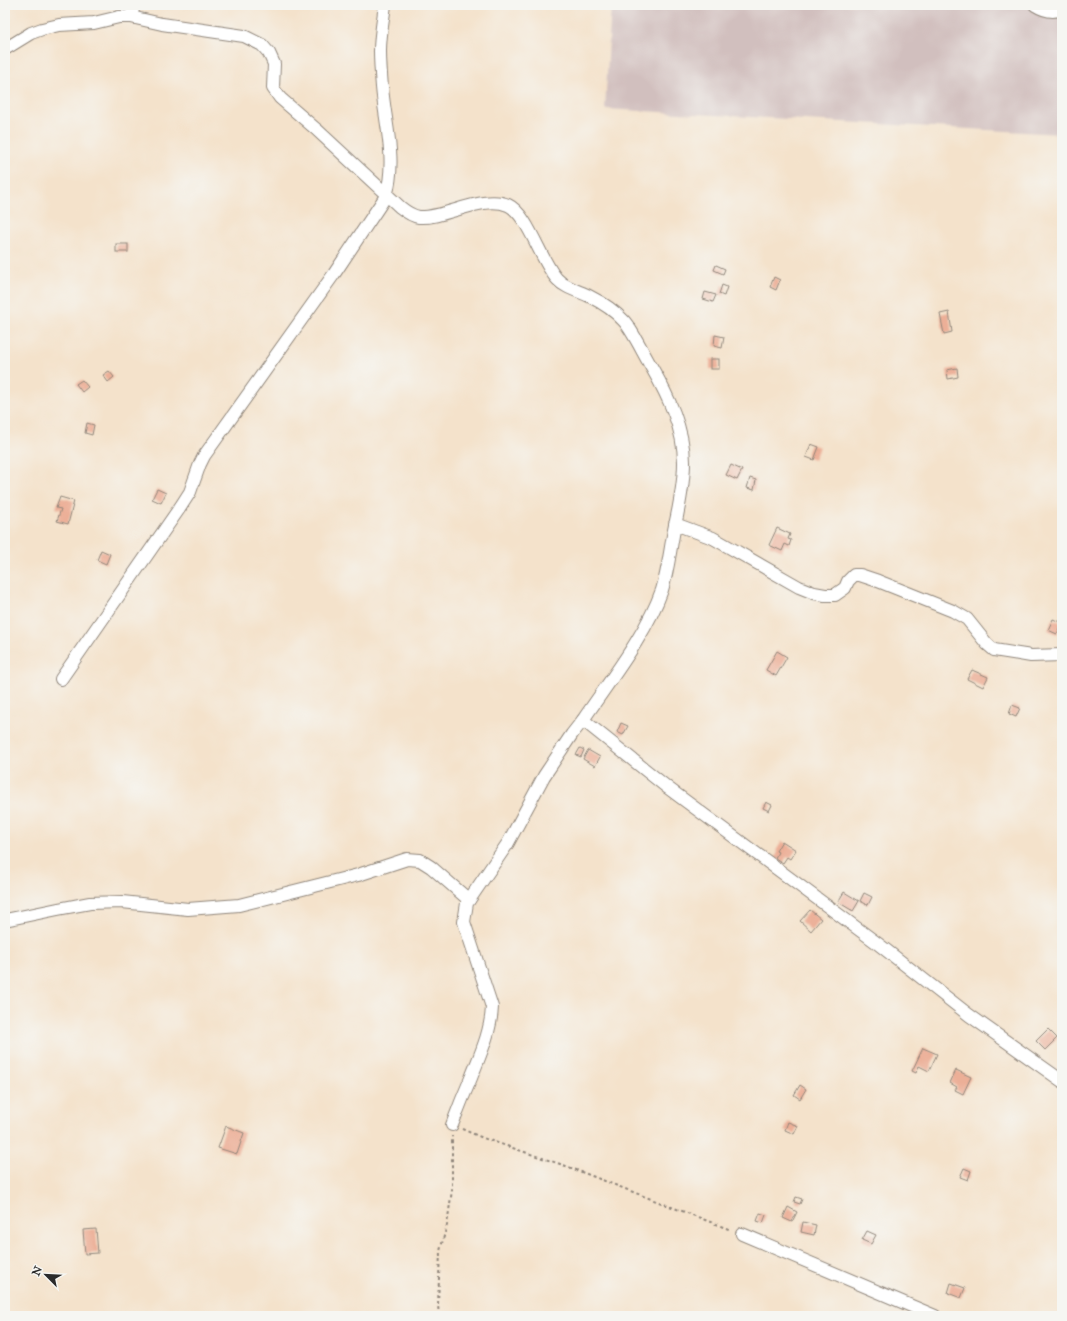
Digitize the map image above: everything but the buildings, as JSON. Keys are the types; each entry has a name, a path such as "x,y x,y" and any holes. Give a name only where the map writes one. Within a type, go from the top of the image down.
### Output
{"street":[{"path":"131,17 134,5"},
{"path":"61,679 190,492 204,456 334,274 386,196 390,183 391,162 390,142 382,87 380,50 385,5"},
{"path":"1035,5 1046,11 1057,11 1062,9"},
{"path":"5,49 42,29 58,25 82,24 119,17 131,17 162,24 212,30 244,36 262,44 269,53 274,64 273,88 280,98 317,130 386,196 404,210 419,217 480,204 496,203 507,205 517,211 549,268 558,280 604,305 626,323 662,385 678,425 683,446 684,463 675,524 665,576 657,602 635,643 544,776 508,843 470,900 465,913 464,922 492,1007 490,1027 452,1125"},
{"path":"675,524 713,538 735,549 799,587 814,593 825,595 835,594 845,588 848,581 854,576 860,575 878,580 954,611 967,618 987,644 994,650 1031,656 1062,656"},
{"path":"583,720 668,788 878,943 969,1015 1062,1081"},
{"path":"5,920 90,903 122,902 188,909 239,905 358,875 407,859 420,860 431,867 470,900"},
{"path":"742,1234 935,1316"}],"path":[{"path":"439,1316 440,1251 452,1190 452,1125 483,1138 566,1166 742,1234"}],"shaded area":[{"path":"611,5 1062,5 1062,134 605,109"}]}
